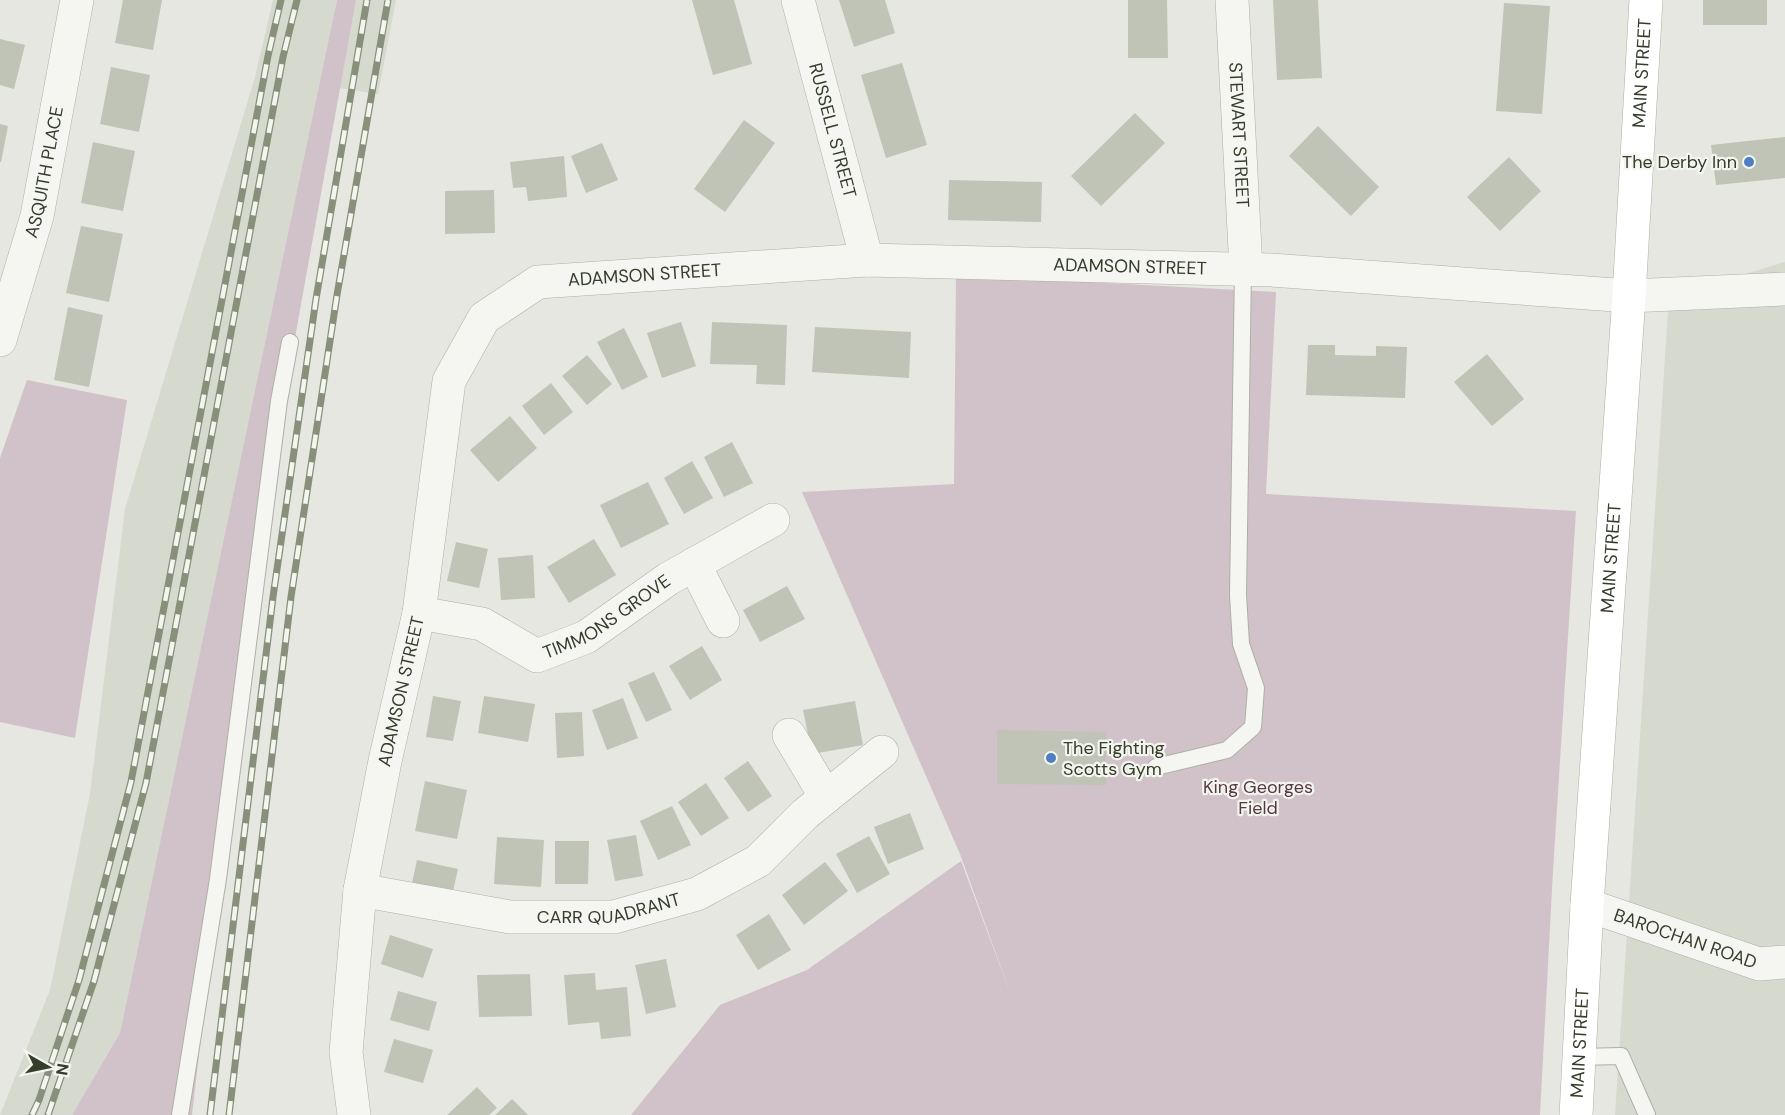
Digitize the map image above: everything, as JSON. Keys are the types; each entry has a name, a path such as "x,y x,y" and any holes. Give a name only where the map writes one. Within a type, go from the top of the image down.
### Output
{"main road":[{"name":"MAIN STREET","path":"1576,1115 1587,905 1629,296 1646,0"}],"street":[{"name":"ASQUITH PLACE","path":"0,340 37,216 77,0"},
{"name":"RUSSELL STREET","path":"798,0 867,260"},
{"name":"STEWART STREET","path":"1232,0 1244,269"},
{"name":"ADAMSON STREET","path":"354,1115 346,1052 360,890 385,761 419,613 449,381 484,318 538,282 867,260 1244,269 1629,296 1785,289"},
{"name":"TIMMONS GROVE","path":"419,613 482,624 537,656 586,637 668,579 773,520"},
{"name":"TIMMONS GROVE","path":"694,564 723,621"},
{"path":"789,735 826,797"},
{"name":"CARR QUADRANT","path":"360,890 510,917 614,917 697,894 758,861 805,814 882,752"},
{"name":"BAROCHAN ROAD","path":"1587,905 1759,964 1785,962"}],"lane":[{"path":"1156,767 1227,750 1253,727 1256,688 1241,644 1238,595 1244,269"},
{"path":"180,1115 218,879 279,401 290,342"},
{"path":"1578,1057 1621,1056 1647,1115"}],"shaded area":[{"path":"273,0 337,0 120,1033 72,1115 0,1115 50,990 90,794 125,509 255,77"},
{"path":"356,0 396,0 378,94 339,88"},
{"path":"1785,262 1785,1115 1615,1115 1669,297"}],"green space":[{"path":"337,0 356,0 283,404 234,755 192,1115 72,1115 120,1033"},
{"name":"King Georges Field","path":"956,275 1276,292 1266,494 1576,511 1540,1115 631,1115 720,1005 807,970 961,861 1012,998 960,854 802,492 954,484"},
{"path":"27,380 127,400 75,738 0,722 0,458"}],"building":[{"path":"123,0 162,0 153,50 115,43"},
{"path":"692,0 734,0 752,64 713,75"},
{"path":"839,0 885,0 895,33 854,47"},
{"path":"1128,0 1167,0 1168,58 1128,58"},
{"path":"1273,0 1318,0 1322,78 1277,80"},
{"path":"1703,0 1767,0 1767,25 1703,25"},
{"path":"1504,3 1550,6 1542,114 1496,111"},
{"path":"0,39 25,45 14,89 0,85"},
{"path":"902,63 927,145 886,158 861,75"},
{"path":"111,67 150,75 139,132 100,124"},
{"path":"1135,113 1165,143 1101,206 1071,176"},
{"path":"744,120 775,143 725,212 694,189"},
{"path":"0,124 8,126 1,162 0,162"},
{"path":"1318,126 1379,187 1351,216 1289,156"},
{"name":"The Derby Inn","path":"1785,137 1785,178 1716,185 1711,145"},
{"path":"93,142 135,151 123,211 81,203"},
{"path":"602,143 618,180 586,193 571,156"},
{"path":"564,156 567,197 528,201 526,187 513,188 510,162"},
{"path":"1509,157 1541,191 1500,231 1467,197"},
{"path":"949,180 1042,182 1041,222 948,220"},
{"path":"494,190 495,233 445,234 445,191"},
{"path":"81,226 123,234 109,302 66,293"},
{"path":"68,307 103,315 89,387 54,380"},
{"path":"681,322 696,366 662,378 647,333"},
{"path":"712,322 787,325 785,385 756,384 757,365 710,364"},
{"path":"815,327 911,332 909,378 812,372"},
{"path":"624,328 648,377 622,390 597,342"},
{"path":"1308,345 1335,345 1335,355 1376,356 1376,346 1407,347 1405,398 1306,395"},
{"path":"1487,354 1524,399 1492,426 1454,382"},
{"path":"587,355 612,384 587,405 562,376"},
{"path":"551,383 573,412 544,435 522,406"},
{"path":"510,416 537,448 498,482 470,450"},
{"path":"732,442 753,483 724,497 704,457"},
{"path":"692,461 713,498 684,514 664,478"},
{"path":"648,482 669,524 621,548 600,505"},
{"path":"594,539 616,575 569,603 547,567"},
{"path":"456,542 488,549 479,588 447,581"},
{"path":"533,555 535,598 501,600 498,558"},
{"path":"787,586 805,619 760,642 743,610"},
{"path":"702,646 722,680 690,700 669,666"},
{"path":"654,672 672,710 646,722 628,683"},
{"path":"433,696 461,701 453,741 426,737"},
{"path":"484,696 535,704 528,742 478,733"},
{"path":"623,698 638,738 607,750 592,710"},
{"path":"855,701 863,745 812,754 803,710"},
{"path":"582,712 584,756 557,758 555,713"},
{"name":"The Fighting Scotts Gym","path":"997,730 1106,732 1106,785 997,784"},
{"path":"748,761 772,796 748,812 724,778"},
{"path":"425,781 467,790 457,839 415,831"},
{"path":"706,783 729,818 701,836 678,802"},
{"path":"672,806 691,845 658,860 640,821"},
{"path":"910,813 924,849 888,864 874,827"},
{"path":"636,835 643,876 615,881 607,840"},
{"path":"869,836 890,874 857,893 836,854"},
{"path":"497,837 544,840 541,887 494,884"},
{"path":"555,841 589,841 588,884 555,884"},
{"path":"417,860 458,869 451,900 410,892"},
{"path":"825,862 848,891 804,925 782,895"},
{"path":"769,914 791,950 758,970 736,935"},
{"path":"390,935 433,949 423,978 381,964"},
{"path":"666,959 676,1007 646,1014 635,965"},
{"path":"595,973 596,990 627,987 631,1036 601,1039 599,1022 568,1025 564,975"},
{"path":"530,974 532,1016 479,1017 477,975"},
{"path":"398,991 437,1002 429,1031 390,1020"},
{"path":"394,1039 433,1050 423,1083 384,1072"},
{"path":"477,1087 497,1108 489,1115 447,1115"},
{"path":"512,1099 528,1115 495,1115"}],"railway":[{"path":"32,1115 79,980 131,782 268,56 281,0"},
{"path":"48,1115 94,981 146,783 283,57 297,0"},
{"path":"210,1115 273,597 316,299 367,0"},
{"path":"229,1115 291,597 337,295 388,0"}],"place":[{"name":"The Derby Inn","path":"1749,162"},
{"name":"The Fighting Scotts Gym","path":"1051,758"}]}
